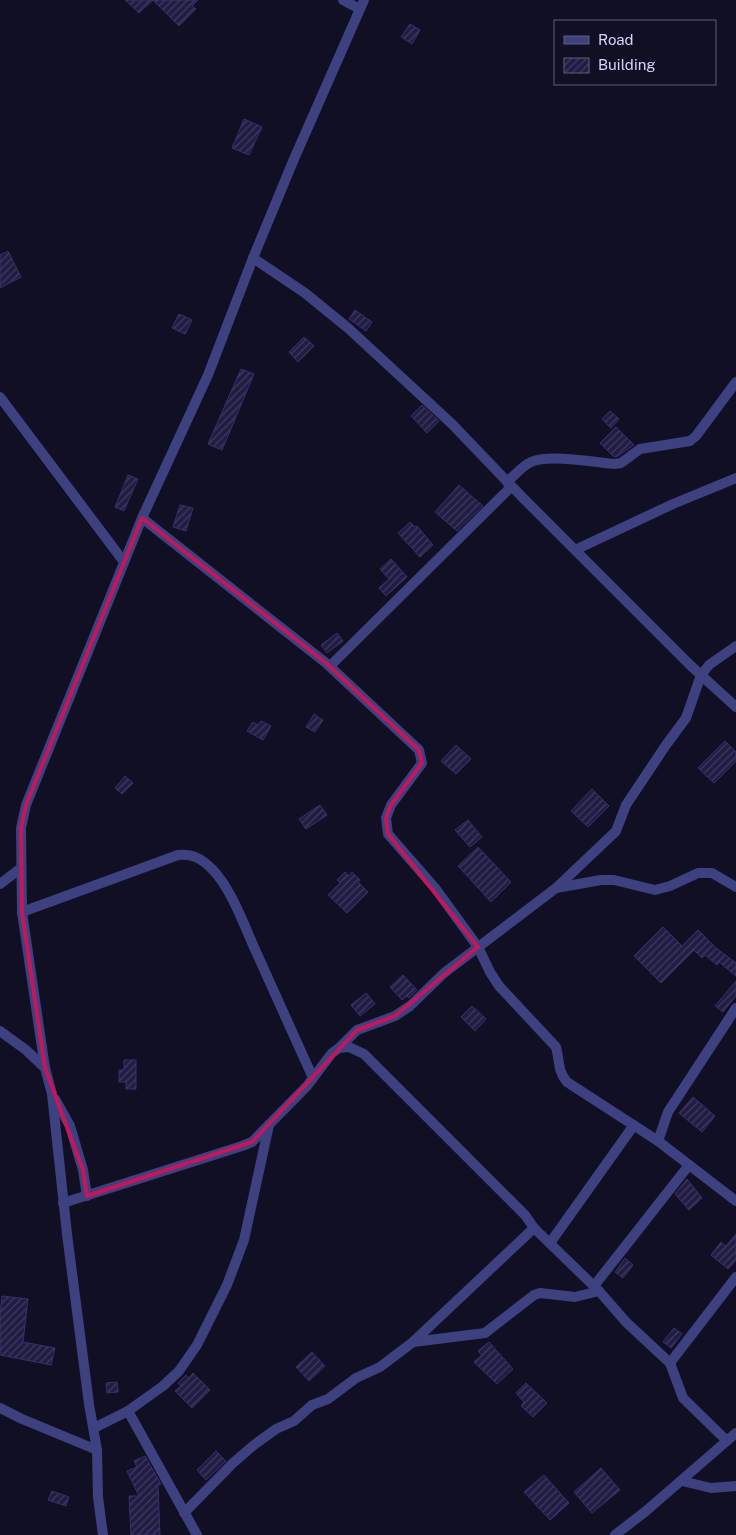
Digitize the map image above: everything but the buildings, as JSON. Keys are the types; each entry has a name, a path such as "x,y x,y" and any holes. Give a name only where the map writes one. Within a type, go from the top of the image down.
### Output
{"street":[{"path":"103,1535 98,1496 97,1450 89,1404 63,1203 52,1094 45,1068 22,912 21,828 26,805 142,518 208,375 253,258 362,4 343,0"},
{"path":"253,258 305,293 348,328 452,424 575,550 701,675 736,707"},
{"path":"330,666 509,484 522,468 533,461 556,459 621,463 640,449 690,441 696,436 736,382"},
{"path":"0,397 124,562"},
{"path":"575,550 672,504 736,478"},
{"path":"142,518 330,666 419,750 422,763 391,805 386,818 388,834 435,888 478,947 499,986 556,1047 559,1056 559,1070 567,1082 658,1140 736,1201"},
{"path":"63,1203 252,1142 313,1078 332,1053 357,1030 395,1016 410,1006 444,973 556,888 616,832 626,805 686,718 701,675 709,665 736,646"},
{"path":"22,912 178,855 190,854 200,859 222,881 313,1078"},
{"path":"0,884 20,868"},
{"path":"556,888 601,880 614,880 655,890 670,886 698,873 712,873 736,887"},
{"path":"658,1140 668,1112 736,1008"},
{"path":"0,1031 26,1050 45,1068"},
{"path":"339,1048 349,1047 364,1054 525,1215 534,1228 670,1364 683,1398 726,1441"},
{"path":"52,1094 70,1126 83,1170 87,1196"},
{"path":"94,1428 128,1411 163,1386 180,1371 206,1328 227,1285 244,1240 270,1124"},
{"path":"550,1243 634,1125"},
{"path":"413,1342 485,1333 534,1295 540,1293 575,1297 596,1289 689,1165"},
{"path":"184,1513 233,1463 254,1445 276,1429 294,1421 312,1404 328,1399 356,1378 380,1367 413,1342 534,1228"},
{"path":"670,1364 736,1277"},
{"path":"0,1408 97,1450"},
{"path":"128,1411 197,1535"},
{"path":"615,1535 682,1481 736,1433"},
{"path":"682,1481 711,1488 736,1486"}],"highlighted area":[{"path":"142,518 326,663 419,750 422,763 391,805 386,818 388,834 478,947 395,1016 357,1030 252,1142 87,1196 83,1170 45,1068 22,912 21,828 26,805"}]}
